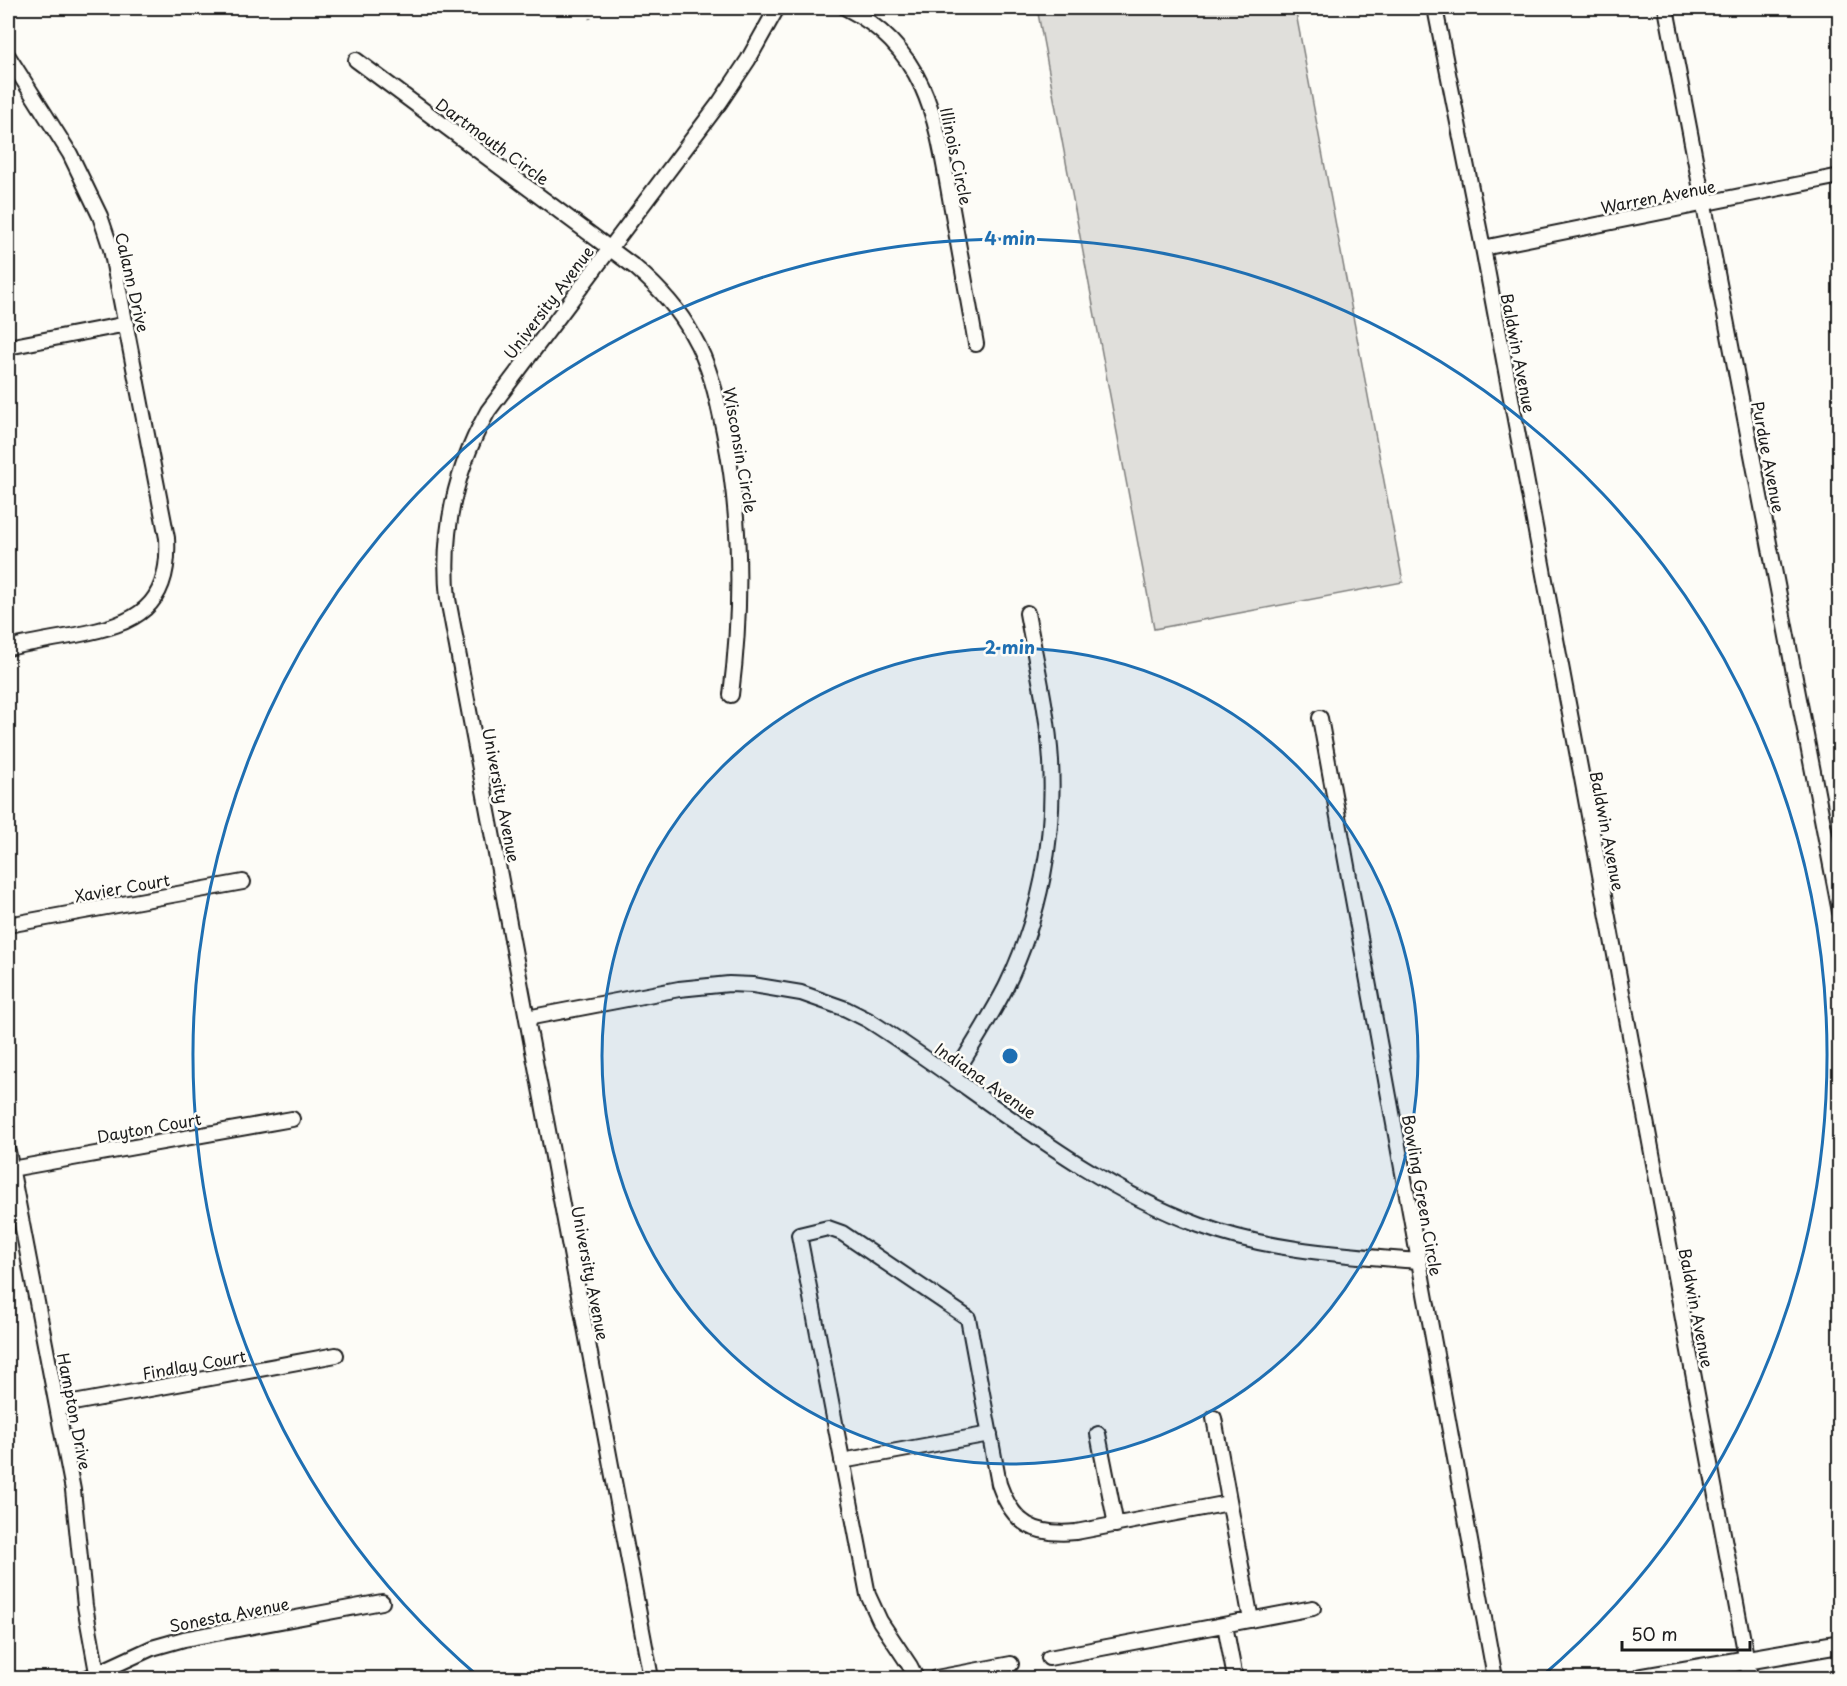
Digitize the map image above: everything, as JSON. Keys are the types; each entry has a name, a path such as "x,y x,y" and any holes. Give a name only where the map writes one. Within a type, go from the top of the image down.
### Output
{"street":[{"name":"University Avenue","path":"651,1678 448,599 446,558 448,526 458,478 476,432 488,411 720,102 748,60 777,8"},
{"name":"Illinois Circle","path":"846,8 863,17 887,38 908,61 924,88 938,134 976,344"},
{"name":"Baldwin Avenue","path":"1435,8 1483,248 1750,1678"},
{"name":"Purdue Avenue","path":"1666,8 1839,912"},
{"name":"Calann Drive","path":"8,56 70,154 86,184 111,249 167,538 168,559 162,585 148,604 130,620 105,629 8,648"},
{"name":"Dartmouth Circle","path":"356,60 610,248"},
{"name":"Warren Avenue","path":"1483,248 1839,176"},
{"name":"Wisconsin Circle","path":"610,248 652,282 679,314 701,350 716,389 729,456 737,521 740,587 731,695"},
{"path":"8,347 127,324"},
{"path":"953,1077 1005,987 1028,933 1043,876 1052,798 1051,759 1028,613"},
{"name":"Bowling Green Circle","path":"1320,718 1495,1678"},
{"name":"Xavier Court","path":"8,925 243,882"},
{"name":"Indiana Avenue","path":"527,1018 705,986 745,985 777,988 824,1000 854,1013 889,1034 1074,1161 1156,1208 1200,1226 1292,1249 1418,1262"},
{"name":"Dayton Court","path":"11,1169 292,1119"},
{"name":"Hampton Drive","path":"8,1151 73,1490 94,1677"},
{"path":"916,1678 880,1621 868,1595 799,1235 828,1228 842,1233 968,1318 999,1484 1005,1502 1016,1516 1033,1528 1061,1534 1229,1503"},
{"name":"Findlay Court","path":"57,1406 336,1355"},
{"path":"1214,1418 1251,1620"},
{"path":"842,1461 990,1434"},
{"path":"1098,1434 1116,1525"},
{"name":"Sonesta Avenue","path":"94,1677 152,1648 184,1638 382,1602"},
{"path":"1048,1659 1313,1608"},
{"path":"1225,1625 1235,1678"},
{"path":"1642,1678 1839,1644"},
{"path":"936,1678 1011,1664"}],"path":[{"path":"589,8 590,19"}],"shaded area":[{"path":"1037,8 1295,8 1403,582 1154,629"}]}
